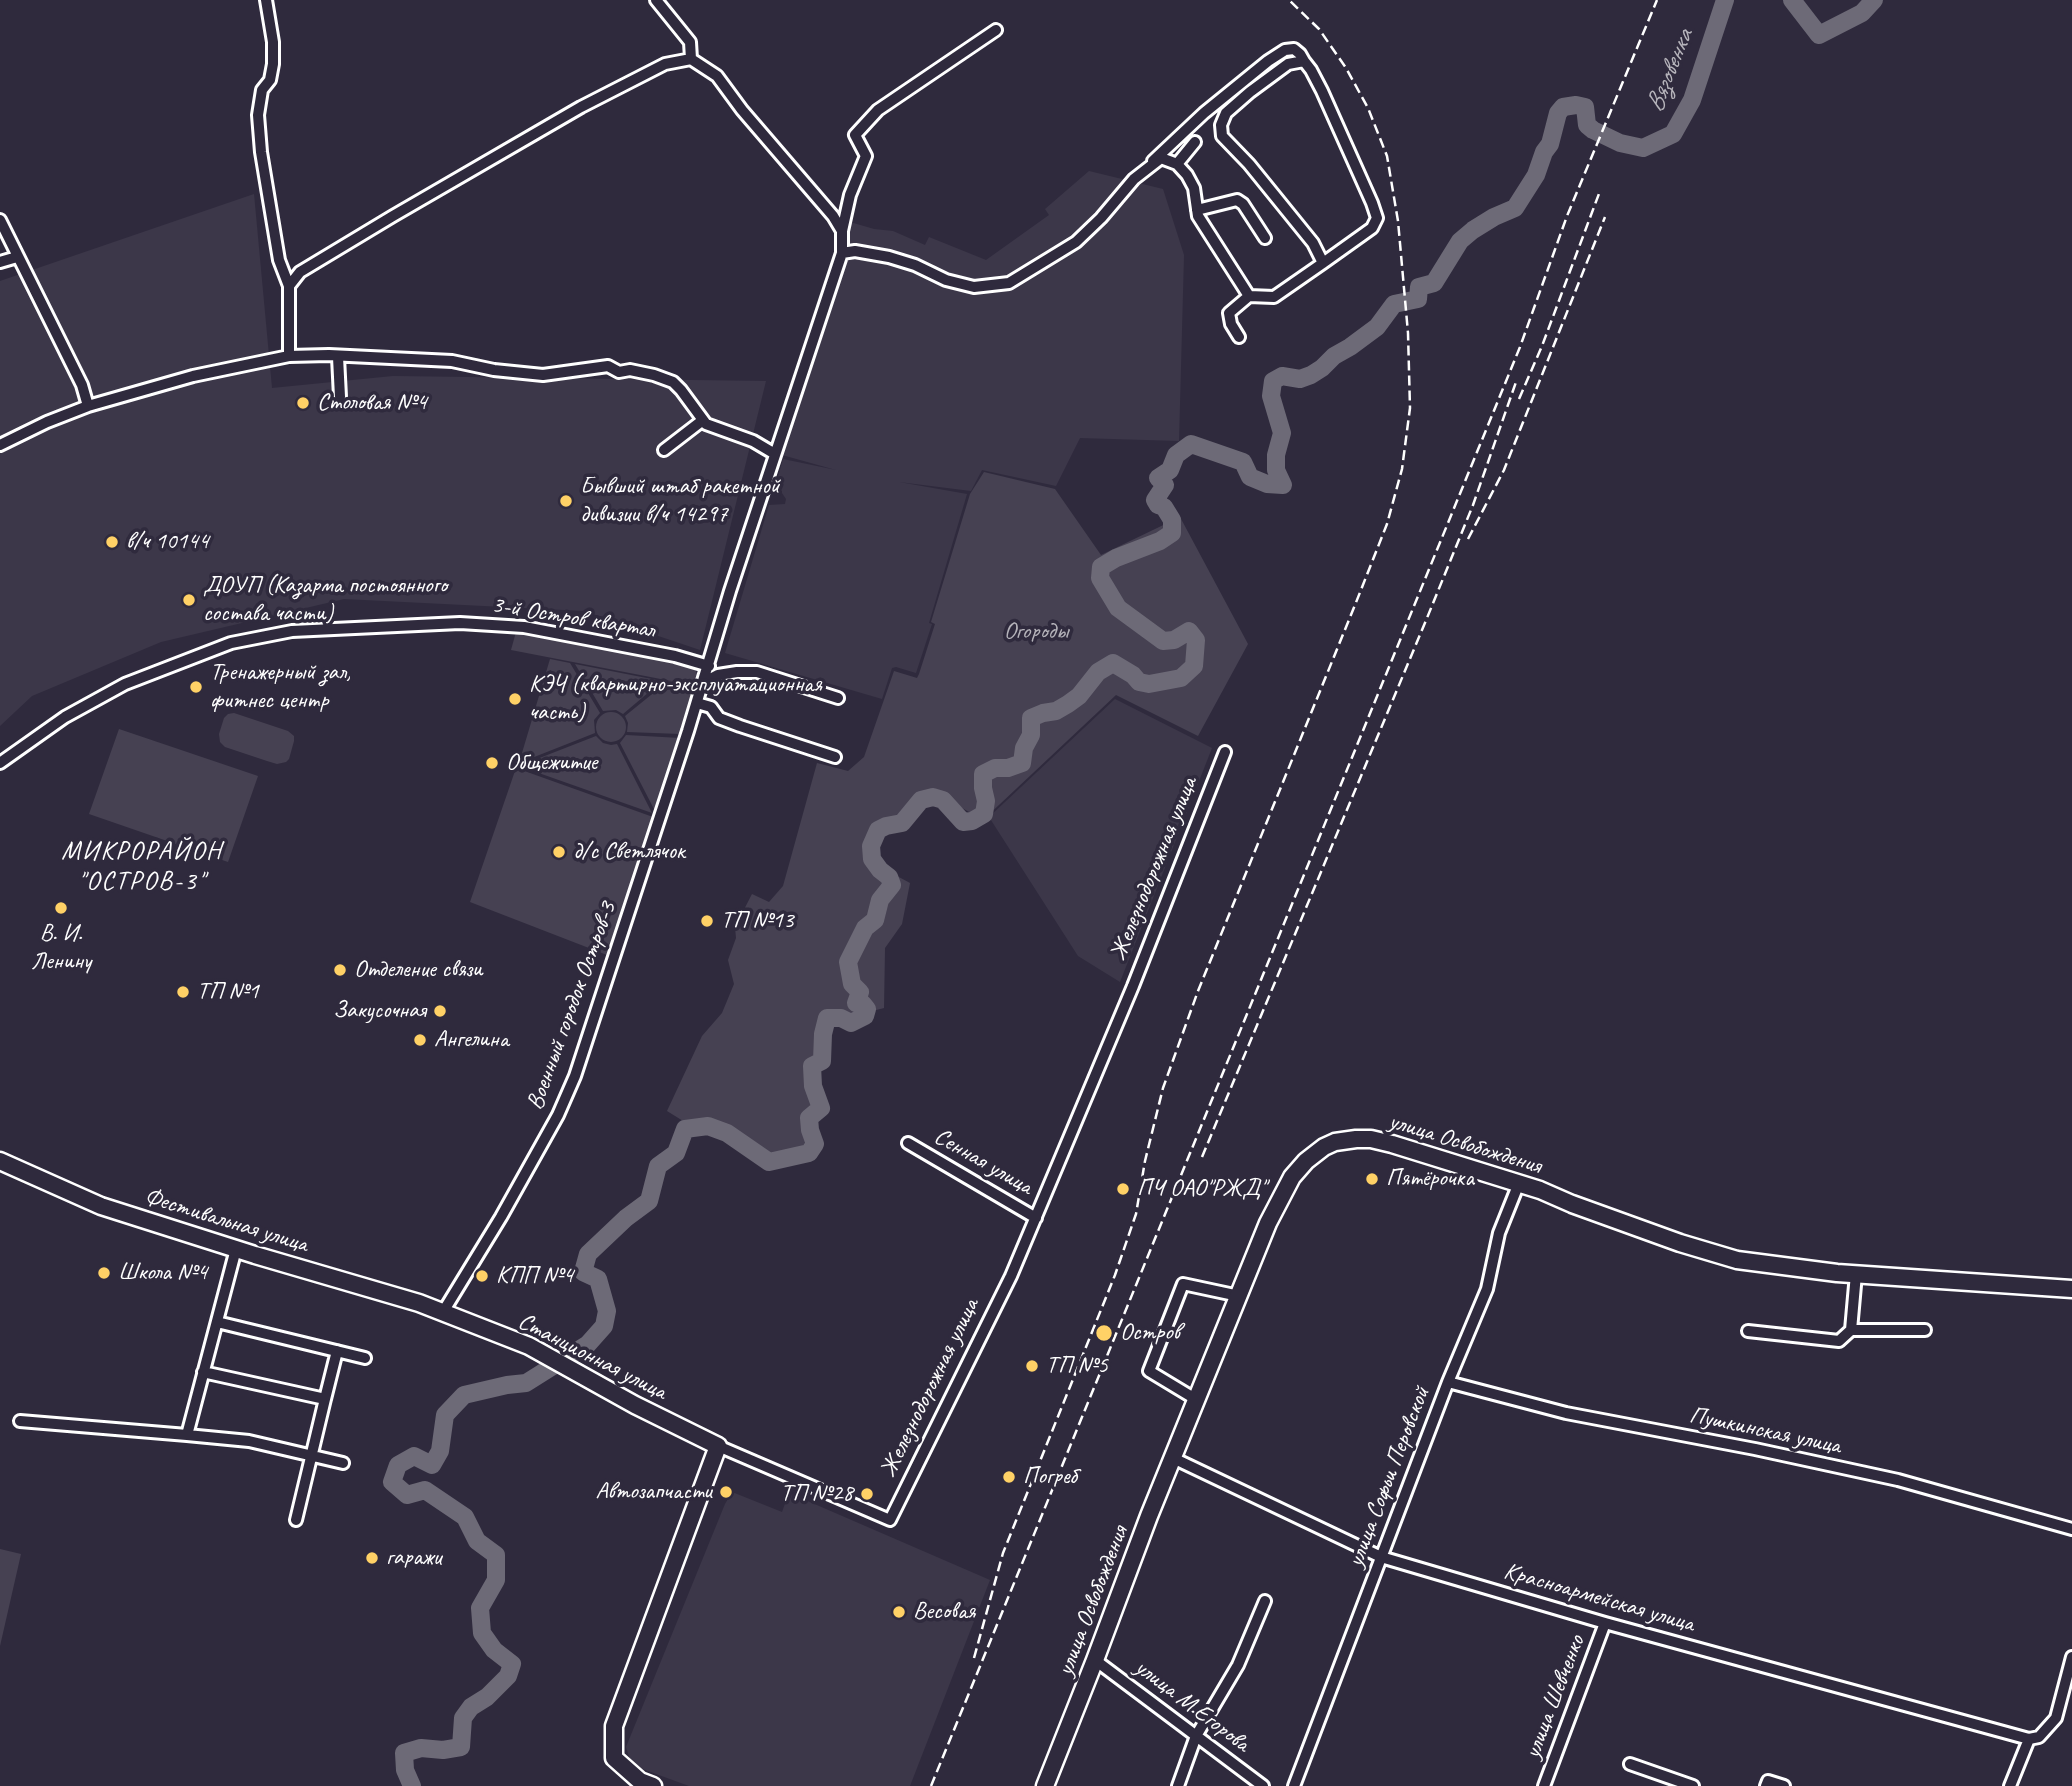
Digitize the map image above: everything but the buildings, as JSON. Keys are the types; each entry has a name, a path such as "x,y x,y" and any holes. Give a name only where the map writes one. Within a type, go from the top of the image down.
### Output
{"main road":[{"name":"улица Освобождения","path":"1045,1786 1268,1223 1292,1177 1324,1147 1335,1142 1371,1139 1420,1152 1540,1190 1680,1243 1737,1260 1837,1273 2072,1289"},
{"name":"Фестивальная улица","path":"0,1161 101,1206 443,1312"},
{"name":"Станционная улица","path":"443,1312 529,1346 635,1405 718,1446"},
{"path":"653,1786 640,1781 614,1758 614,1726 718,1446"}],"street":[{"path":"266,0 274,64 270,80 262,90 258,115 261,152 279,260 289,286 289,356"},
{"path":"656,0 690,42 691,59"},
{"name":"Военный городок Остров-3","path":"443,1312 501,1217 558,1115 575,1076 709,666 730,591 842,253 842,231 850,195 866,156 855,135 878,110 996,30"},
{"path":"1149,166 1204,113 1285,50 1294,49 1311,70 1377,218 1372,228 1274,297 1249,296 1229,313 1231,324 1239,337"},
{"path":"289,286 300,272 581,107 665,64 691,59 717,76 742,110 834,216 842,231"},
{"path":"1222,136 1221,125 1226,113 1288,64 1304,61"},
{"path":"1204,113 1313,243 1323,263"},
{"path":"1177,164 1195,142"},
{"path":"842,253 855,251 889,257 915,265 946,280 974,287 1009,283 1076,242 1101,218 1134,179 1161,158 1177,164 1187,175 1194,188 1198,216 1249,296"},
{"path":"1198,210 1237,200 1243,204 1265,238"},
{"path":"0,220 82,385 88,406"},
{"path":"0,262 17,257"},
{"path":"0,445 88,406 202,374 289,356 452,361 494,370 543,375 608,366 619,372 629,370 654,375 673,382 706,425 752,441 775,454"},
{"path":"338,357 340,397"},
{"path":"664,450 703,420"},
{"name":"3-й Остров квартал","path":"0,764 65,717 125,684 231,643 292,631 460,623 524,626 675,656 709,666"},
{"path":"703,683 718,675 757,672 838,698"},
{"path":"697,703 711,708 719,718 835,757"},
{"name":"Железнодорожная улица","path":"718,1446 890,1520 1011,1276 1133,986 1225,752"},
{"name":"Сенная улица","path":"908,1143 1036,1218"},
{"name":"улица Софьи Перовской","path":"1294,1786 1448,1382 1487,1289 1499,1233 1519,1184"},
{"path":"187,1435 236,1249"},
{"path":"1748,1331 1839,1341 1851,1330 1856,1274"},
{"path":"1197,1400 1149,1371 1178,1297 1184,1284 1239,1296"},
{"path":"217,1322 365,1358"},
{"path":"1851,1330 1926,1330"},
{"path":"296,1520 337,1351"},
{"path":"203,1372 325,1399"},
{"name":"Пушкинская улица","path":"1448,1382 1566,1413 1898,1480 2072,1530"},
{"path":"20,1421 249,1441 343,1463"},
{"name":"Красноармейская улица","path":"1173,1458 1381,1557 1605,1623 2029,1739"},
{"path":"1178,1786 1196,1736 1238,1664 1265,1601"},
{"name":"улица Шевченко","path":"1544,1786 1605,1623"},
{"path":"2010,1786 2029,1739 2039,1737 2056,1718 2072,1657"},
{"name":"улица М.Егорова","path":"1095,1660 1263,1786"},
{"path":"1630,1764 1693,1786"},
{"path":"1766,1786 1768,1781 1784,1786"}],"shaded area":[{"path":"1089,171 1163,189 1184,255 1179,441 1080,438 1056,486 982,470 971,491 899,482 967,494 916,673 892,668 882,699 725,653 769,505 785,504 786,499 776,484 783,459 836,470 782,455 848,246 850,222 893,231 925,245 929,237 986,260 1049,215 1045,209"},
{"path":"254,194 272,388 393,376 766,381 700,650 584,611 344,599 161,642 32,696 0,726 0,281"},
{"path":"1115,699 1212,748 1120,982 1078,956 989,817"},
{"path":"732,1492 782,1512 789,1493 990,1580 910,1786 689,1786 631,1763 626,1747"}],"green space":[{"name":"Огороды","path":"984,472 1055,489 1101,555 1180,517 1248,644 1198,736 1116,695 983,820 936,793 920,796 900,818 871,828 865,850 869,861 910,883 902,924 885,948 884,1008 857,1015 821,1014 816,1056 805,1066 808,1088 815,1107 806,1116 809,1145 805,1151 778,1157 766,1155 721,1126 688,1124 667,1111 702,1036 722,1013 734,984 728,960 736,938 735,927 752,894 769,902 783,886 817,763 848,771 864,757 894,671 917,678 919,674 935,624 931,622 970,494"},
{"path":"516,632 555,632 608,649 694,667 698,676 697,687 676,683 692,688 693,692 681,734 627,732 628,723 625,716 671,681 511,650"},
{"path":"550,659 570,663 600,713 594,720 595,733 519,763"},
{"path":"575,664 662,681 623,714 616,710 603,711"},
{"path":"611,712 622,716 626,727 622,738 611,742 600,738 596,727 600,716"},
{"path":"234,713 288,731 294,736 289,759 277,764 225,747 220,742 219,734 224,718"},
{"path":"119,729 258,776 228,862 89,814"},
{"path":"626,735 680,738 655,811 620,743"},
{"path":"596,736 603,743 617,744 652,813 519,766"},
{"path":"516,768 653,817 607,955 470,902"},
{"path":"0,1549 21,1554 0,1646"}],"waterway":[{"name":"Вязовенка","path":"412,1786 405,1770 404,1753 421,1748 443,1750 461,1747 463,1718 471,1707 487,1697 508,1676 512,1664 494,1650 482,1633 480,1608 496,1580 496,1555 477,1541 465,1517 425,1490 407,1495 392,1482 398,1465 414,1456 432,1465 440,1451 445,1415 464,1395 526,1383 588,1344 604,1326 607,1311 598,1279 583,1272 588,1254 626,1218 649,1201 658,1166 676,1153 685,1129 708,1126 727,1133 769,1162 809,1153 815,1144 809,1118 821,1108 813,1086 812,1066 822,1061 823,1034 827,1018 841,1018 851,1023 865,1016 867,1009 863,1004 856,1003 860,992 852,984 848,962 865,928 875,920 880,900 892,885 889,877 872,859 871,846 878,830 902,823 921,800 933,797 943,800 963,822 972,821 984,814 986,801 983,774 995,768 1008,768 1022,763 1024,748 1031,735 1031,718 1056,711 1068,704 1079,696 1098,672 1113,663 1133,675 1139,682 1149,684 1181,678 1194,666 1196,640 1189,631 1174,640 1163,641 1118,608 1100,578 1101,567 1172,533 1172,520 1164,507 1158,505 1155,500 1165,485 1158,478 1170,470 1176,455 1191,444 1243,462 1250,477 1267,484 1283,485 1276,470 1276,455 1282,433 1271,396 1273,381 1282,376 1300,379 1322,368 1334,356 1377,327 1394,304 1418,299 1419,287 1434,283 1460,241 1473,230 1515,208 1536,175 1544,152 1550,144 1558,113 1563,107 1585,107 1587,125 1620,143 1643,148 1673,134 1692,100 1725,0"},
{"name":"Вязовенка","path":"1792,0 1819,35 1862,13 1874,0"}],"railway":[{"path":"974,1658 1003,1553 1115,1275 1136,1214 1145,1161 1163,1088 1198,991 1387,524 1402,469 1410,408 1408,333 1398,221 1387,156 1368,108 1346,68 1319,29 1289,0"},
{"path":"931,1786 1520,347 1567,216 1657,0"},
{"path":"1519,399 1542,346 1600,191"},
{"path":"1468,539 1504,470 1605,217"},
{"path":"1202,1157 1473,505 1516,382"}],"place":[{"name":"Столовая №4","path":"303,403"},
{"name":"Бывший штаб ракетной дивизии в/ч 14297","path":"566,501"},
{"name":"в/ч 10144","path":"112,542"},
{"name":"ДОУП (Казарма постоянного состава части)","path":"189,600"},
{"name":"Тренажерный зал, фитнес центр","path":"196,687"},
{"name":"КЭЧ (квартирно-эксплуатационная часть)","path":"515,699"},
{"name":"Общежитие","path":"492,763"},
{"name":"д/с Светлячок","path":"559,852"},
{"name":"В. И. Ленину","path":"61,908"},
{"name":"ТП №13","path":"707,921"},
{"name":"Отделение связи","path":"340,970"},
{"name":"ТП №1","path":"183,992"},
{"name":"Закусочная","path":"440,1011"},
{"name":"Ангелина","path":"420,1040"},
{"name":"Пятёрочка","path":"1372,1179"},
{"name":"ПЧ ОАО\"РЖД\"","path":"1123,1189"},
{"name":"Школа №4","path":"104,1273"},
{"name":"КПП №4","path":"482,1276"},
{"name":"Остров","path":"1104,1333"},
{"name":"ТП №5","path":"1032,1366"},
{"name":"Погреб","path":"1009,1477"},
{"name":"Автозапчасти","path":"726,1492"},
{"name":"ТП №28","path":"867,1494"},
{"name":"гаражи","path":"372,1558"},
{"name":"Весовая","path":"899,1612"}],"district":[{"name":"МИКРОРАЙОН \"ОСТРОВ-3\"","path":"142,867"}]}
